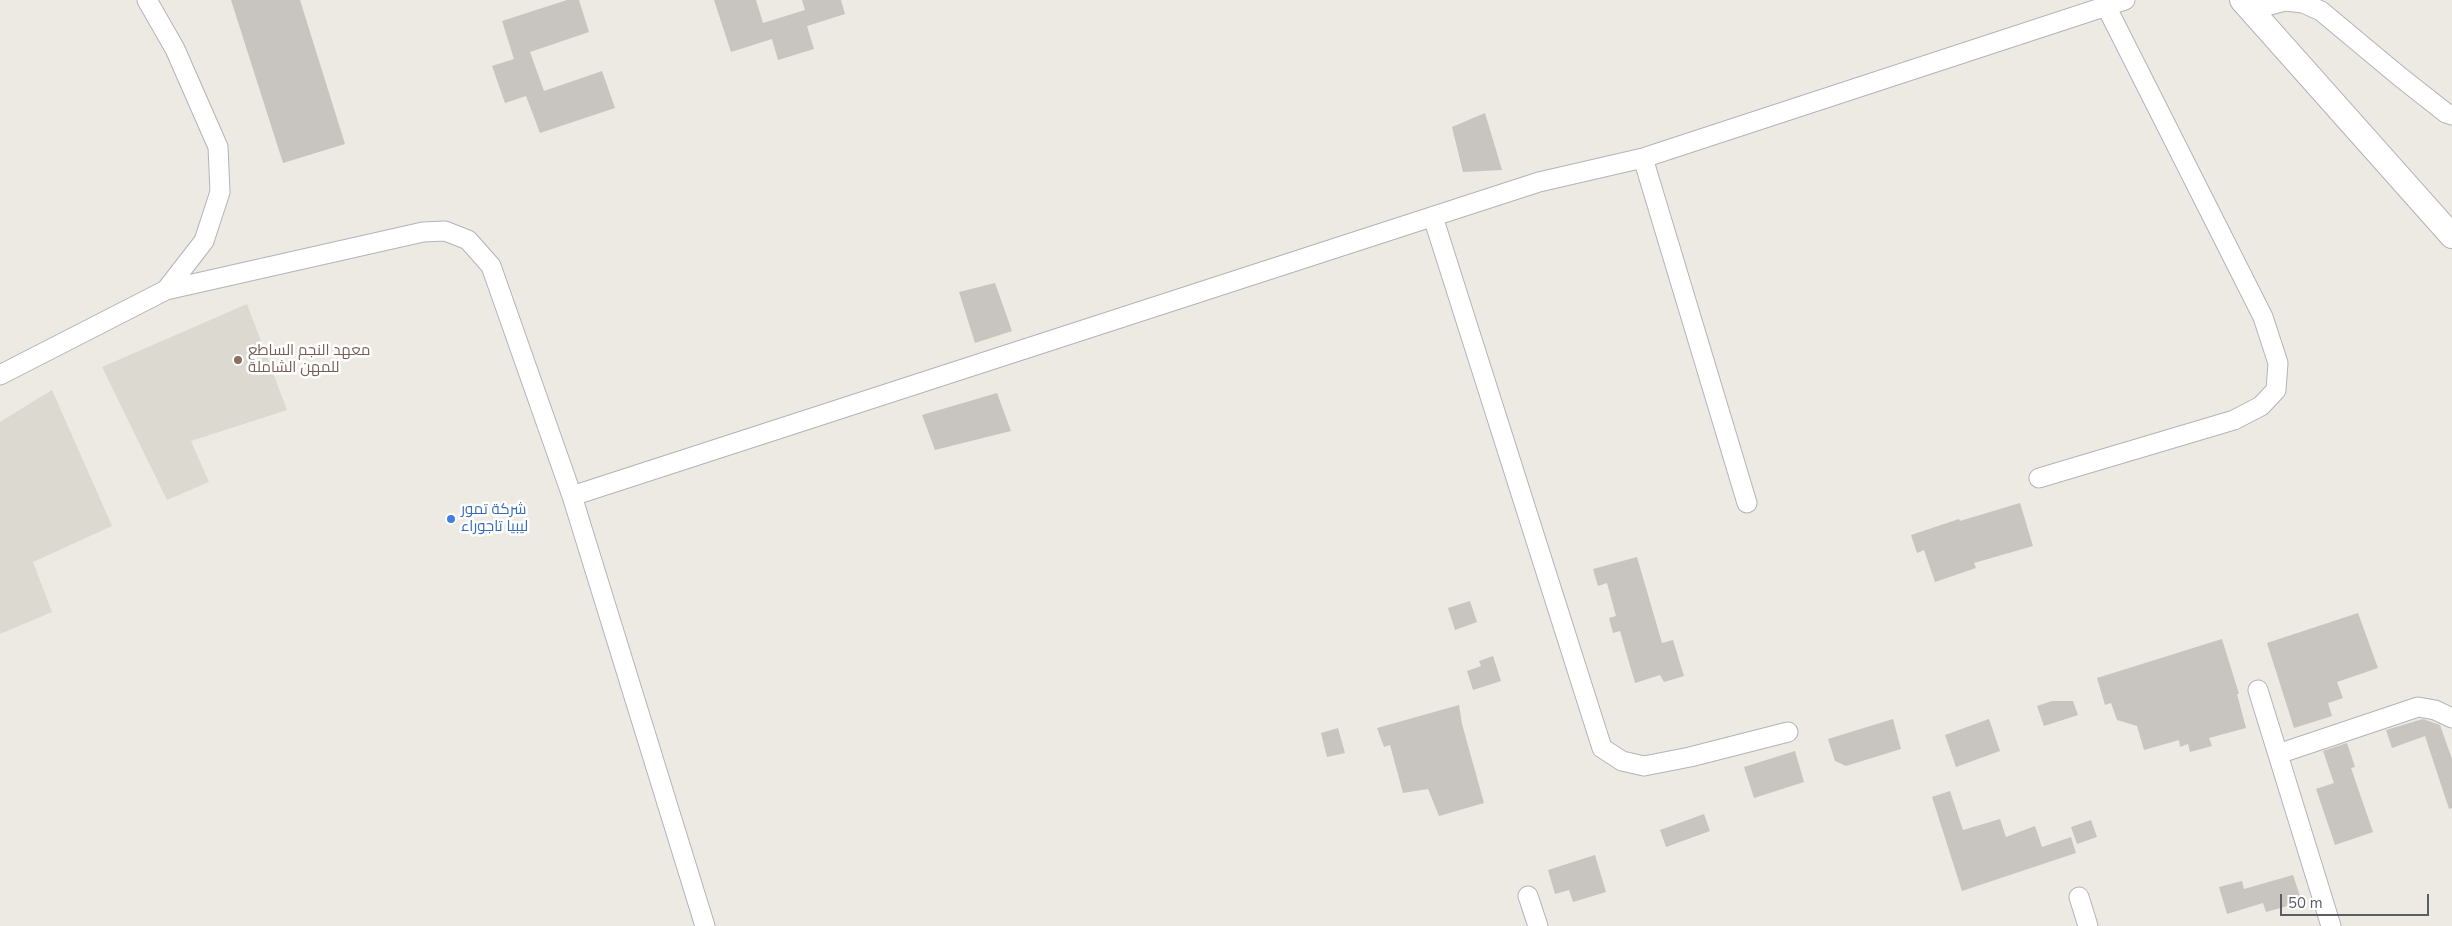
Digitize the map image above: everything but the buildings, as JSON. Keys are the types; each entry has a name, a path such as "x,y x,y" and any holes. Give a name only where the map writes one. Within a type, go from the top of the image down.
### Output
{"street":[{"path":"147,0 175,49 218,147 220,192 204,241 166,290"},
{"path":"572,496 1539,182 1643,158 2125,0"},
{"path":"2247,5 2285,1 2303,3 2321,11 2398,76 2446,113 2452,114"},
{"path":"2247,5 2452,236"},
{"path":"2039,478 2234,420 2261,406 2276,390 2278,363 2264,317 2106,6"},
{"path":"1643,158 1747,504"},
{"path":"1433,217 1602,748 1622,761 1644,766 1690,757 1788,732"},
{"path":"0,375 166,290 423,232 445,231 468,240 491,266 572,496 705,926"},
{"path":"2258,690 2331,926"},
{"path":"2278,754 2418,708 2435,710 2452,718"},
{"path":"1528,896 1538,926"},
{"path":"2079,897 2088,926"}],"shaded area":[{"path":"247,304 287,410 191,441 209,482 167,500 102,367"},
{"path":"52,390 112,526 33,562 52,612 0,634 0,422"}],"place":[{"name":"معهد النجم الساطع للمهن الشاملة","path":"238,360"},
{"name":"شركة تمور ليبيا تاجوراء","path":"451,519"}]}
